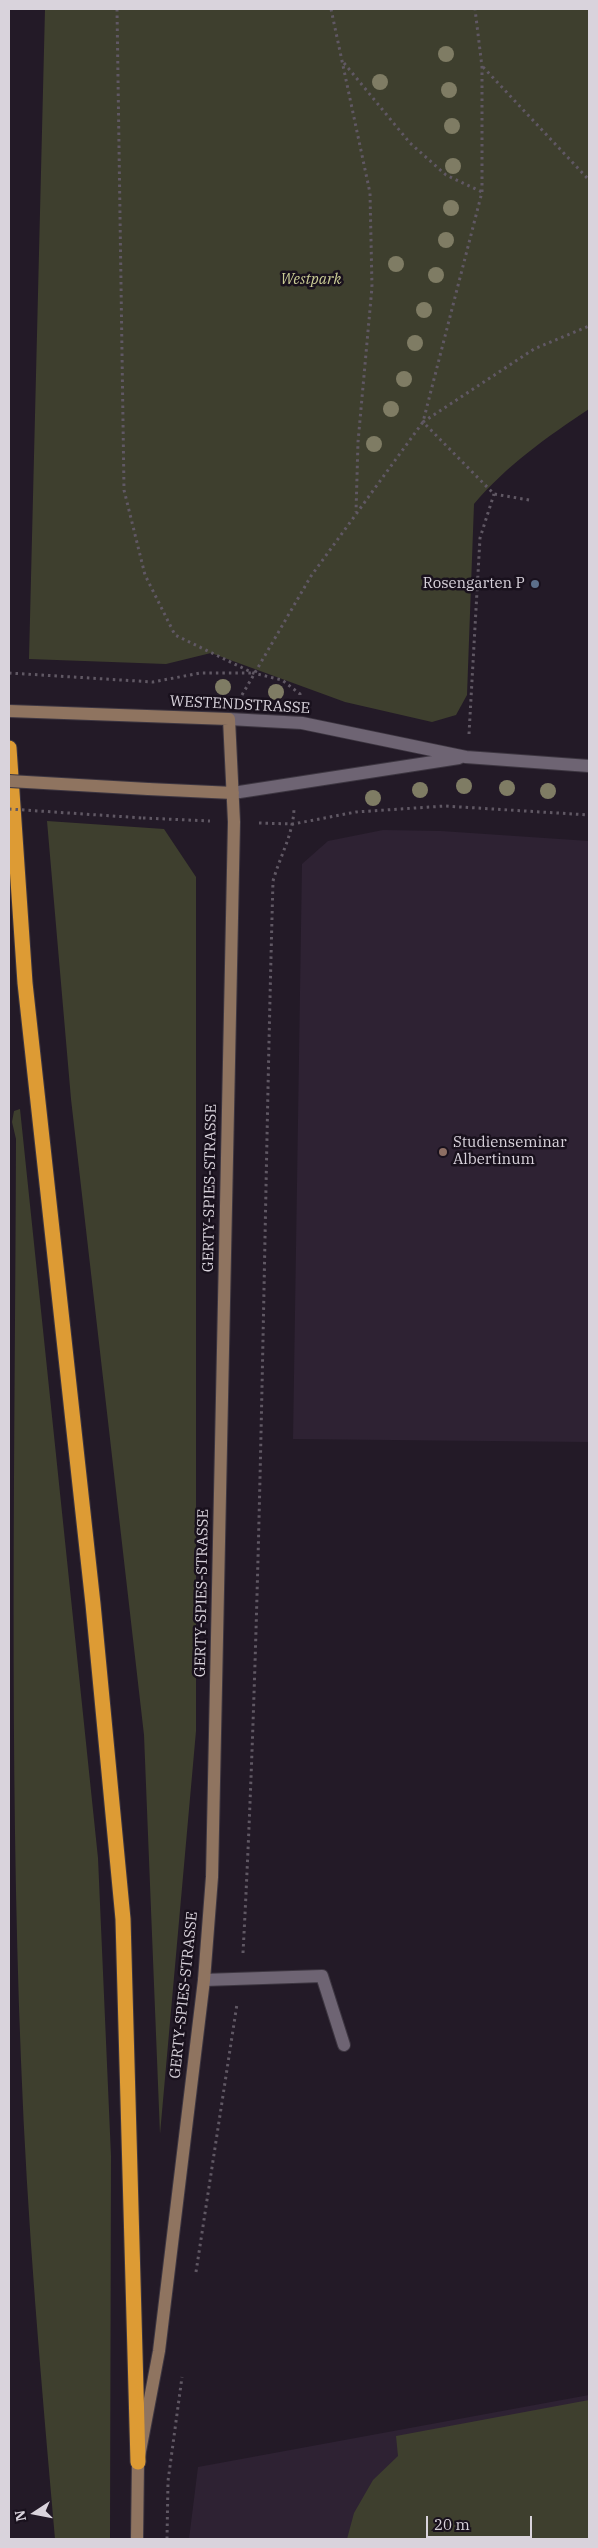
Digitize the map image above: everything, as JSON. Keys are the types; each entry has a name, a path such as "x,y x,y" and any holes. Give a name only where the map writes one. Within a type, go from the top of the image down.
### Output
{"highway":[{"path":"9,748 25,983 92,1594 123,1919 138,2462"}],"main road":[{"name":"WESTENDSTRASSE","path":"9,711 152,718 230,719"},
{"name":"GERTY-SPIES-STRASSE","path":"138,2539 138,2462 159,2351 204,1980 212,1867 234,842 230,719"},
{"name":"WESTENDSTRASSE","path":"9,781 233,793"}],"lane":[{"name":"WESTENDSTRASSE","path":"230,719 302,723 466,757 589,766"},
{"name":"WESTENDSTRASSE","path":"233,793 466,757"},
{"path":"204,1980 322,1976 344,2045"}],"path":[{"path":"117,9 124,490 145,575 175,635 253,673"},
{"path":"331,9 370,193 372,287 358,442 356,513"},
{"path":"423,422 482,192 482,67 475,9"},
{"path":"343,62 410,144 446,175 482,192"},
{"path":"482,67 589,180"},
{"path":"230,719 253,673 311,576 423,422 534,349 589,326"},
{"path":"423,422 494,494 529,500"},
{"path":"466,757 480,538 494,494"},
{"path":"9,673 153,682 200,673 253,673"},
{"path":"293,824 356,812 445,806 589,815"},
{"path":"9,809 143,818"}],"shaded area":[{"name":"Studienseminar Albertinum","path":"383,830 441,831 589,841 589,1442 293,1439 302,864 328,841"},
{"path":"589,2395 589,2539 189,2539 198,2467"}],"green space":[{"name":"Westpark","path":"45,9 589,9 589,409 514,464 474,504 467,695 456,715 432,722 345,702 211,653 166,664 29,659"},
{"path":"47,821 164,829 196,877 196,1731 160,2134 144,1735 71,1099"},
{"path":"20,1109 98,1858 111,2156 110,2539 55,2539 27,2181 17,1946 14,1715 16,1139 12,1122 14,1111"},
{"path":"589,2400 589,2539 347,2539 354,2513 373,2480 398,2456 396,2436"}],"place":[{"name":"Rosengarten P","path":"535,584"},
{"name":"Studienseminar Albertinum","path":"443,1152"}]}
